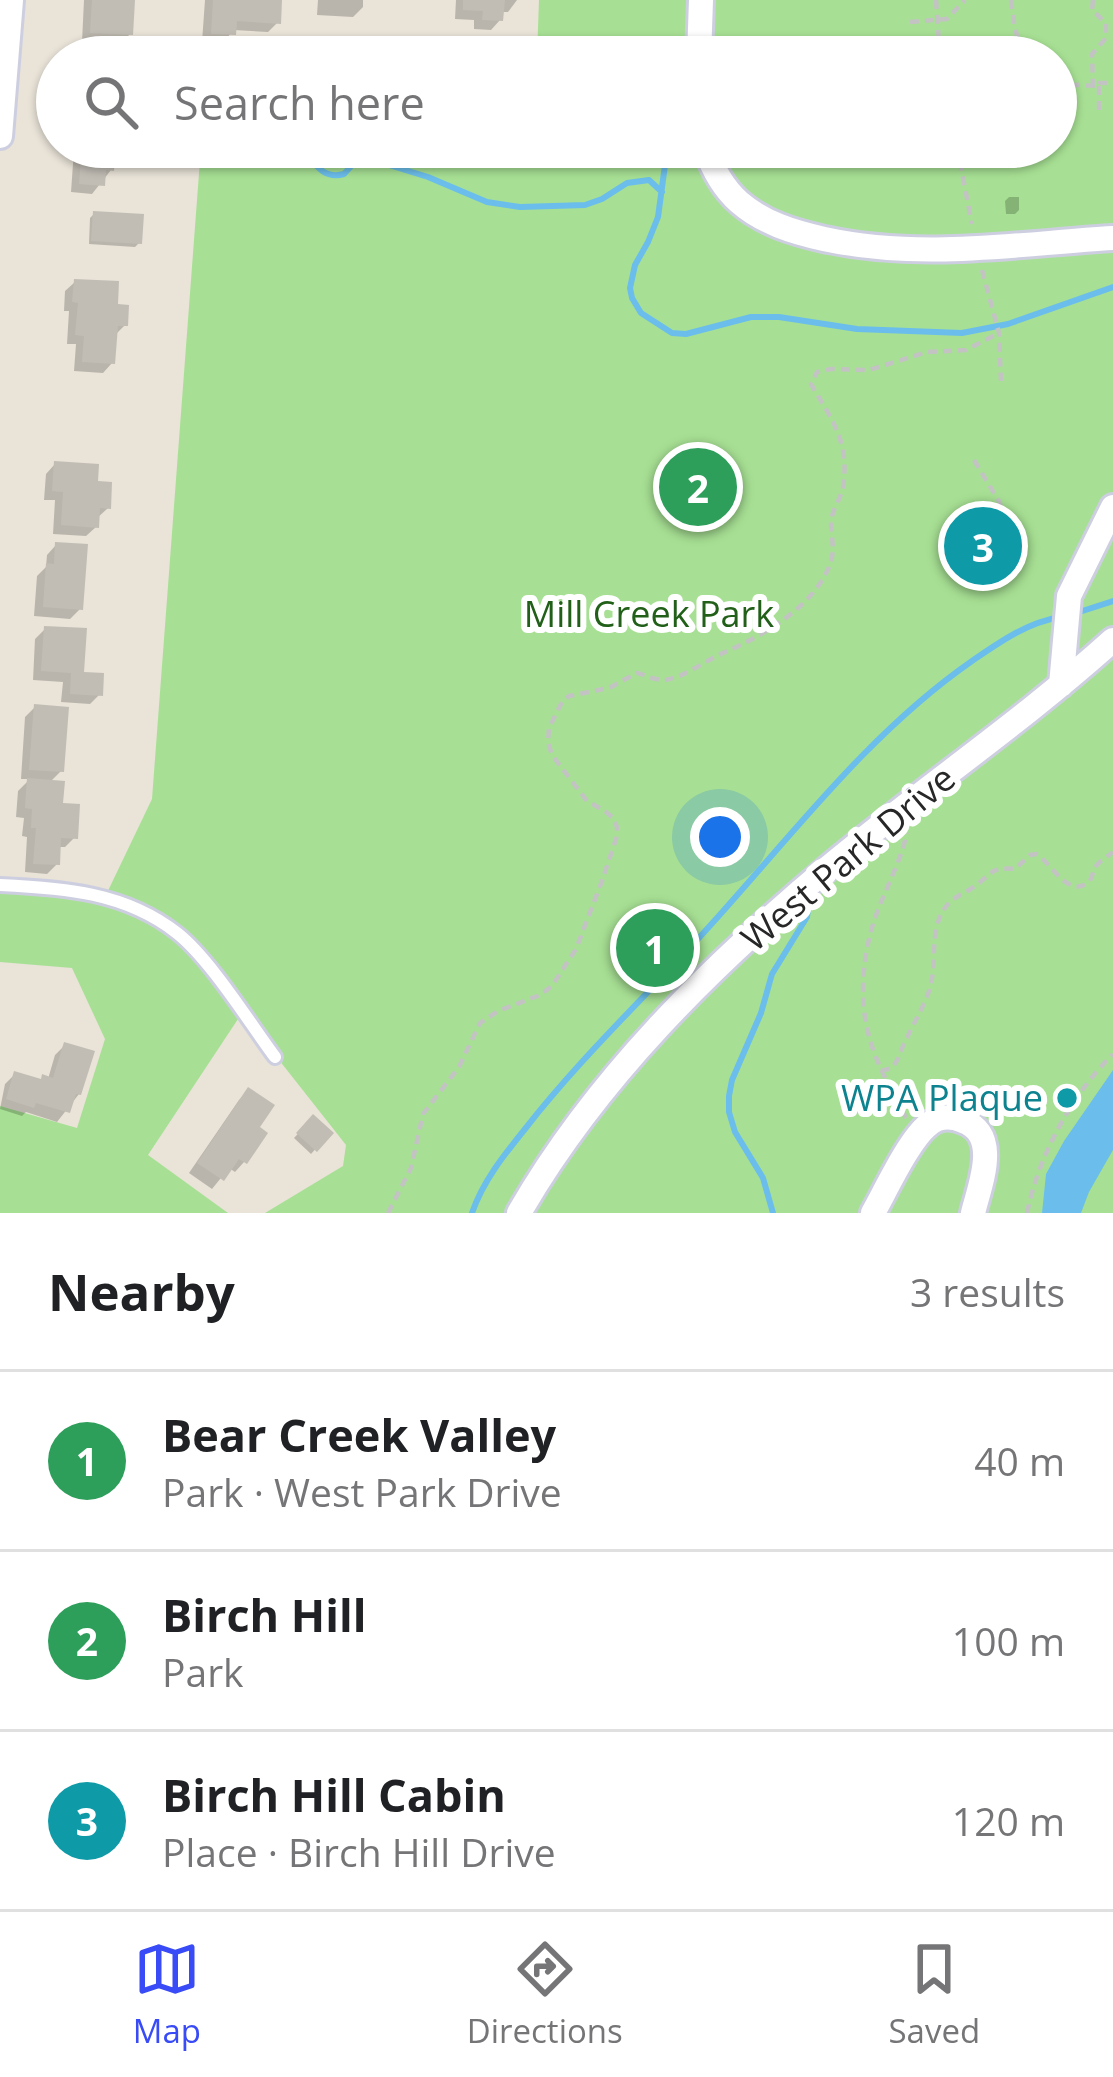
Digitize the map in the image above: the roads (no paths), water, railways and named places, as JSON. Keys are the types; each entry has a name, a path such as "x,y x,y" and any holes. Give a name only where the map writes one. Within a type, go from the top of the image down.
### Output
{"street":[{"path":"0,136 11,0"},
{"path":"700,36 701,0"},
{"path":"713,168 738,202 763,219 868,246 928,251 1113,238"},
{"path":"1061,685 1069,596 1113,507"},
{"name":"West Park Drive","path":"519,1213 589,1108 660,1025 758,928 1113,640"},
{"path":"873,1213 916,1139 929,1123 944,1117 974,1126 984,1139 986,1152 973,1213"}],"lane":[{"path":"0,885 89,892 141,910 179,934 205,962 275,1057"}],"water":[{"path":"1113,1070 1113,1150 1081,1213 1042,1213 1046,1174"}],"waterway":[{"path":"319,168 336,175 349,168"},
{"path":"399,168 487,202 520,207 585,205 627,183 649,180 662,192"},
{"path":"665,168 658,217 635,265 630,288 641,313 672,333 686,334 751,317 857,329 962,333 1008,324 1113,287"},
{"path":"1073,614 1113,601"},
{"path":"472,1213 495,1169 545,1104 861,757 972,661 1003,640 1060,617"},
{"path":"773,1213 763,1178 735,1132 729,1096 772,974 807,917 809,902"}],"place":[{"name":"Birch Hill","path":"698,487"},
{"name":"Birch Hill Cabin","path":"983,546"},
{"name":"Bear Creek Valley","path":"655,948"},
{"name":"WPA Plaque","path":"1067,1098"}],"park label":[{"name":"Mill Creek Park","path":"649,614"}]}
